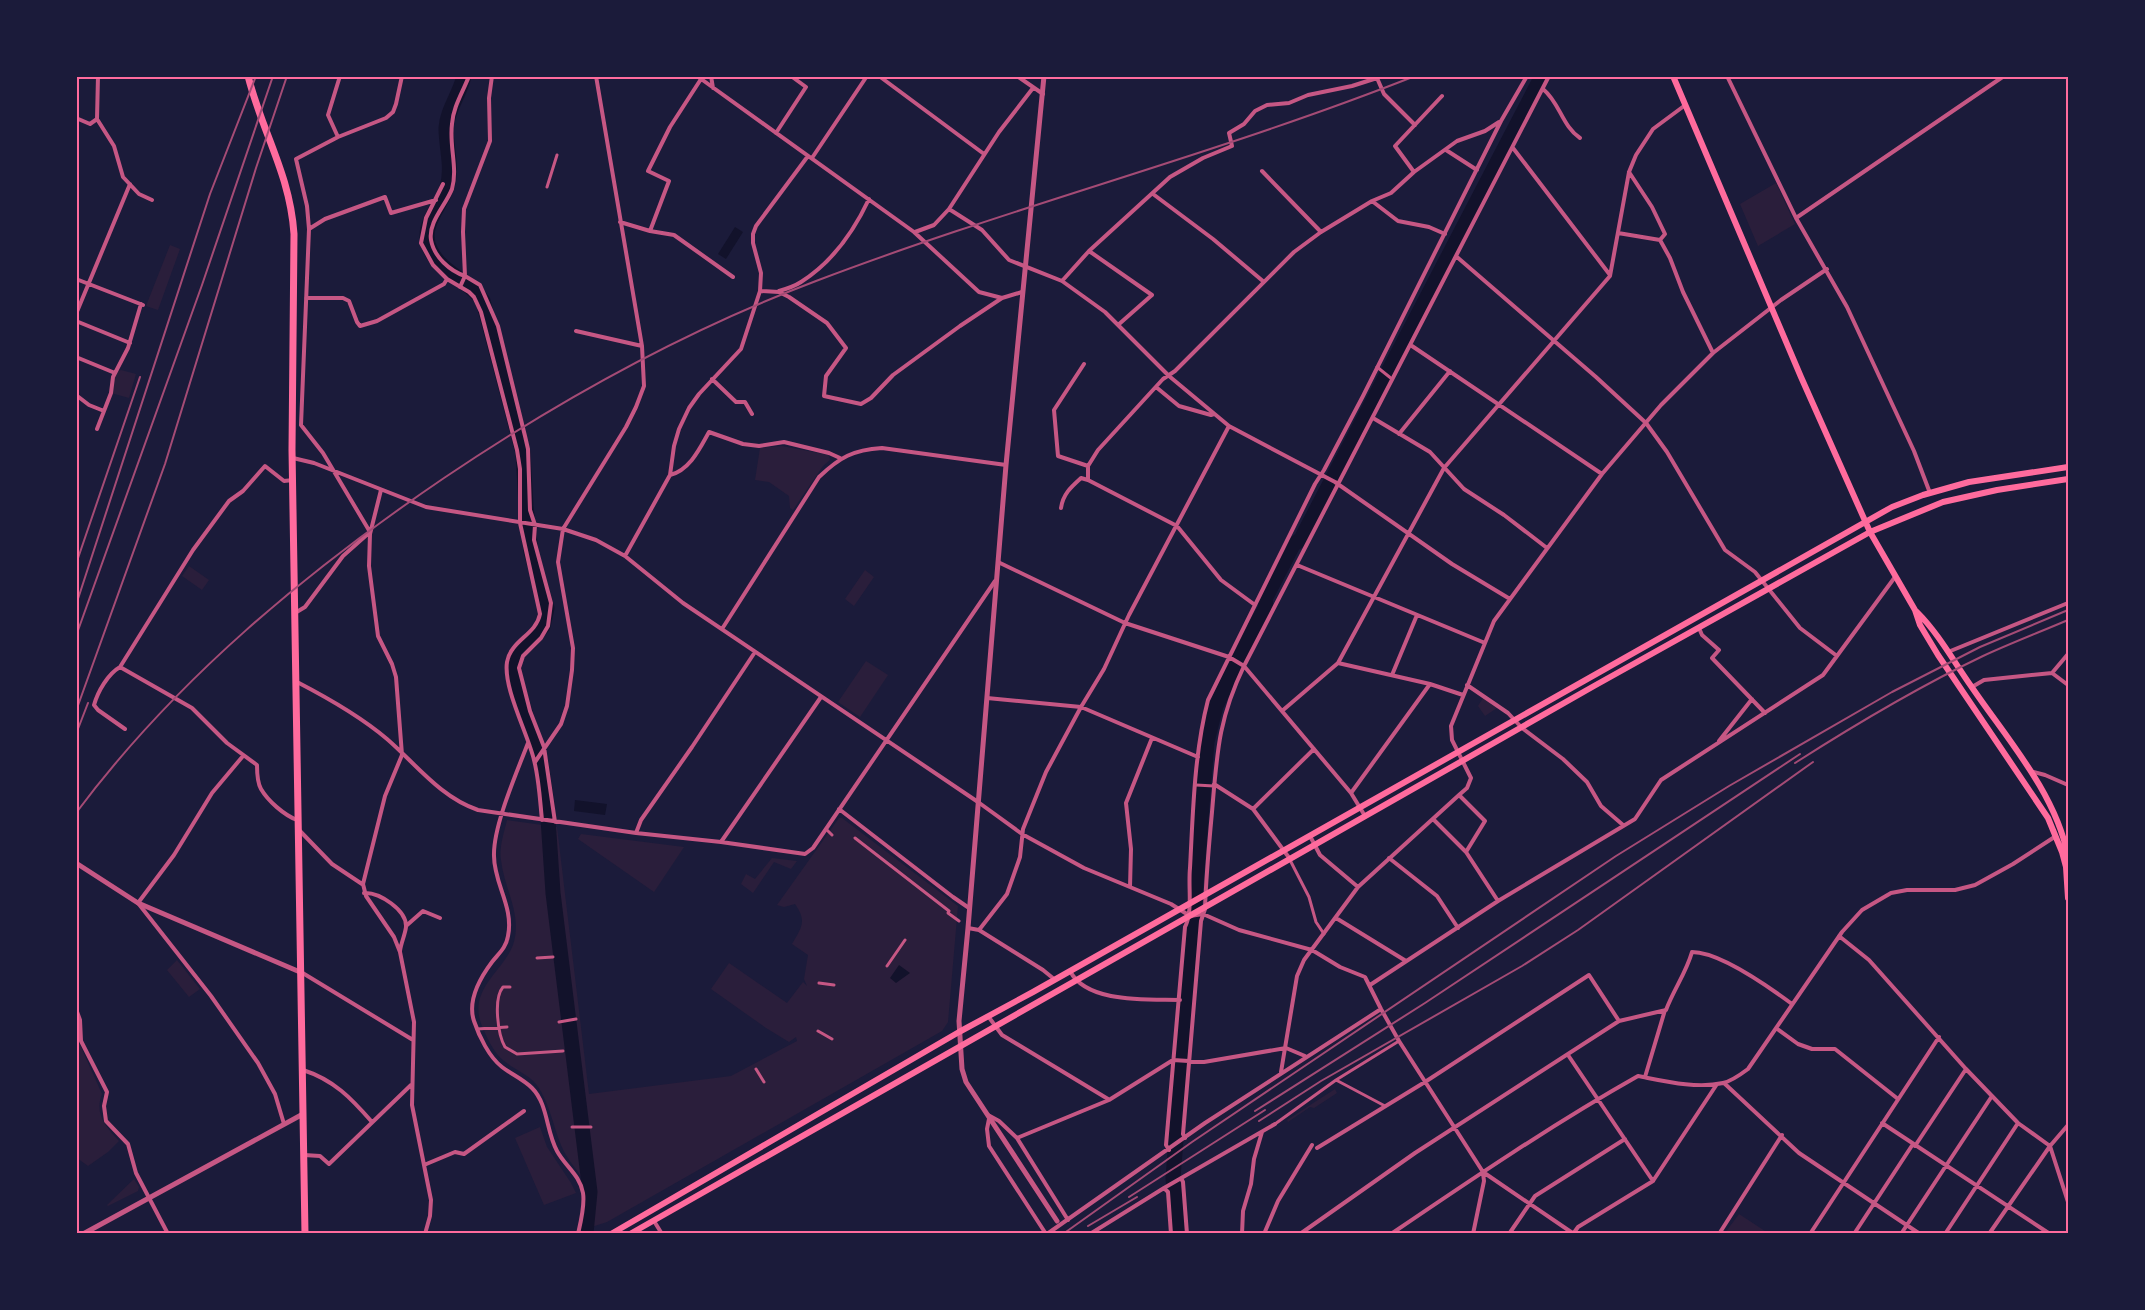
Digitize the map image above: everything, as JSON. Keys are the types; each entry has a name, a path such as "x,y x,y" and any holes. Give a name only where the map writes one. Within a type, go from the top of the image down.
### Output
{"highway":[{"path":"248,76 285,179 292,207 294,234 292,458 306,1233"}],"main road":[{"path":"1673,76 1870,532 1915,610 1939,638 2030,771 2054,813 2068,855"},
{"path":"611,1233 988,1016 1865,522 1902,503 1969,482 2068,467"},
{"path":"630,1233 1190,916 1204,911 1463,760 1870,532 1944,502 1986,492 2068,479"},
{"path":"1915,610 1920,625 1938,654 2048,818 2061,832 2068,898"}],"street":[{"path":"98,76 97,119 114,146 123,177 139,194 152,200"},
{"path":"338,137 328,115 340,76"},
{"path":"370,531 323,453 301,424 309,229 307,206 296,159 338,137 386,118 393,112 402,76"},
{"path":"469,76 451,127 453,186 435,222 431,241 448,267 480,285 498,326 527,442 530,510 535,525 535,548 551,610 545,633 523,656 519,668 530,711 544,747 554,822"},
{"path":"460,287 465,276 464,209 490,141 489,98 492,76"},
{"path":"535,762 561,724 567,706 572,670 573,648 558,562 563,529 610,455 636,407 644,386 642,346 596,76"},
{"path":"711,76 713,88"},
{"path":"776,133 806,87 791,76"},
{"path":"625,556 670,475 678,429 689,408 741,349 760,291 761,273 753,243 756,226 810,157 867,76"},
{"path":"879,76 984,154"},
{"path":"1017,76 1042,94"},
{"path":"1044,76 1006,465 968,928 961,986 960,1032 962,1069 966,1082 1057,1221"},
{"path":"1168,1150 1166,1145 1185,927 1190,916 1198,757 1208,700 1300,512 1323,476 1501,121 1527,76"},
{"path":"1185,1138 1183,1134 1201,921 1204,911 1215,760 1223,719 1233,688 1549,76"},
{"path":"1727,76 1796,218 1847,307 1914,451 1930,493"},
{"path":"1796,218 2004,76"},
{"path":"650,231 669,181 648,171 670,127 699,78 914,232 979,292 1002,298"},
{"path":"1062,281 1089,251 1170,177 1203,158 1232,146 1229,133 1267,105 1289,103 1308,95 1377,78 1384,94 1415,125"},
{"path":"914,232 934,225 950,209 984,154 1033,88"},
{"path":"1543,89 1551,96 1563,121 1580,138"},
{"path":"1414,172 1395,146 1442,96"},
{"path":"1282,711 1338,663 1444,468 1610,276 1629,172 1636,155 1653,129 1684,106"},
{"path":"76,118 90,124 97,119"},
{"path":"1088,480 1088,466 1098,450 1163,379 1169,376 1239,310 1294,252 1321,232 1372,201 1391,193 1414,172 1457,141 1485,131 1501,121"},
{"path":"1513,148 1610,276"},
{"path":"1446,150 1477,170"},
{"path":"547,187 557,156"},
{"path":"1263,171 1321,232"},
{"path":"1629,172 1657,216 1665,234 1660,240"},
{"path":"76,314 130,184"},
{"path":"443,184 426,218 421,243 433,265 447,279 474,297 485,324 518,450 520,523 540,614 534,628 510,652 507,663 509,684 535,762 543,820"},
{"path":"1153,194 1213,239 1264,282"},
{"path":"309,229 325,219 385,197 391,213 436,200"},
{"path":"760,291 779,292 800,283 834,253 861,216 869,199"},
{"path":"1372,201 1398,221 1429,227 1445,234"},
{"path":"950,209 982,230 1009,260 1062,281 1105,312 1169,376 1229,426 1337,484 1452,564 1510,599"},
{"path":"620,222 674,235 733,277"},
{"path":"1618,233 1660,240"},
{"path":"1660,240 1713,353"},
{"path":"1089,251 1152,296 1118,325"},
{"path":"1456,257 1646,423 1667,452 1725,550 1755,572 1800,627 1837,656"},
{"path":"1281,1072 1298,976 1304,960 1358,887 1467,788 1471,778 1452,740 1451,726 1494,621 1602,474 1646,423 1713,353 1827,269"},
{"path":"76,279 142,304 97,429"},
{"path":"306,298 343,298 349,301 360,326 376,321 444,284 447,279"},
{"path":"779,292 827,323 846,348 826,376 824,396 861,404 872,398 893,375 929,348 1002,298 1022,292"},
{"path":"76,321 130,342"},
{"path":"576,331 642,346"},
{"path":"1412,345 1602,474"},
{"path":"76,357 116,373"},
{"path":"1084,364 1054,410 1058,456 1088,466"},
{"path":"1378,368 1392,378"},
{"path":"1399,434 1450,371"},
{"path":"712,380 736,402 745,402 752,414"},
{"path":"1156,387 1179,406 1214,414"},
{"path":"76,395 104,411"},
{"path":"1373,418 1430,452 1464,489 1504,514 1547,548"},
{"path":"292,426 301,424"},
{"path":"979,930 1007,894 1020,857 1022,834 1046,772 1104,669 1125,623 1229,426"},
{"path":"670,475 678,473 690,463 709,432 743,444 759,446 784,442 841,458"},
{"path":"722,629 819,477 841,458 863,449 882,448 1006,465"},
{"path":"292,458 314,463 426,507 563,529 596,540 625,556 683,603 1022,834 1084,868 1171,904 1190,916"},
{"path":"125,729 98,710 94,705 96,699 112,672 120,667 193,550 229,501 243,491 265,466 284,480 293,480"},
{"path":"1062,508 1071,486 1081,478 1088,480 1177,526 1221,580 1255,605"},
{"path":"381,490 370,531 369,566 378,636 396,677 402,755 385,796 363,884 364,893 394,937 400,952 413,1012 412,1105 431,1200 430,1216 425,1233"},
{"path":"295,613 305,607 343,556 370,531"},
{"path":"998,561 1125,623 1229,657 1244,666 1351,793 1366,817"},
{"path":"1297,565 1485,643"},
{"path":"1370,985 1498,901 1635,819 1661,780 1822,675 1895,577"},
{"path":"296,681 363,721 388,740 439,788 459,802 477,810 805,854 813,848 997,578"},
{"path":"1947,652 2068,603"},
{"path":"1392,675 1417,615"},
{"path":"1699,628 1702,635 1719,650 1712,658 1766,713"},
{"path":"636,833 641,820 755,652"},
{"path":"2052,674 2068,654"},
{"path":"1338,663 1463,694"},
{"path":"120,667 192,708 227,743 257,765 260,788 271,802 290,817 298,820"},
{"path":"1971,687 1984,680 2052,674 2068,685"},
{"path":"1351,793 1430,684"},
{"path":"1467,685 1544,743 1580,775 1601,806 1623,825"},
{"path":"721,842 821,696"},
{"path":"987,698 1081,707 1198,757"},
{"path":"1716,745 1752,699"},
{"path":"1130,887 1131,849 1126,803 1152,738"},
{"path":"528,742 495,840 496,871 508,909 509,933 506,944 474,992 472,1017 495,1061 532,1088 539,1100 557,1151 574,1171 583,1193 579,1233"},
{"path":"1253,808 1314,749"},
{"path":"138,903 174,855 212,793 243,756"},
{"path":"2030,771 2068,785"},
{"path":"1196,785 1214,785 1253,808 1290,860 1309,897 1316,922 1324,934"},
{"path":"1459,795 1485,821 1466,852"},
{"path":"839,809 969,908"},
{"path":"1433,819 1466,852 1498,901"},
{"path":"298,829 332,864 363,884"},
{"path":"826,829 832,835"},
{"path":"1391,1233 1597,1099 1638,1076 1657,1081 1718,1083 1724,1083 1737,1077 1748,1069 1839,936 1862,910 1891,893 1907,890 1955,890 1976,885 2061,832"},
{"path":"1310,836 1320,855 1358,887"},
{"path":"855,838 959,921"},
{"path":"1389,858 1437,896 1458,928"},
{"path":"76,863 138,903 300,972 413,1040"},
{"path":"364,893 377,895 396,908 406,927"},
{"path":"138,903 211,996 258,1064 275,1094 284,1124"},
{"path":"400,952 406,927 423,911 440,918"},
{"path":"1204,911 1239,930 1312,950 1340,967 1365,977 1380,1010 1483,1172 1574,1233 1578,1227 1653,1181 1718,1083"},
{"path":"1336,918 1406,961"},
{"path":"968,928 979,930 1042,969 1054,979"},
{"path":"1839,936 1869,960 1966,1069 2018,1123 2050,1146 2068,1202"},
{"path":"887,966 905,940"},
{"path":"1645,1077 1665,1010 1674,988 1688,969 1692,952 1704,952 1753,977 1792,1004"},
{"path":"537,958 553,957"},
{"path":"1070,971 1075,981 1085,988 1144,1001 1180,1000"},
{"path":"1264,1233 1278,1201 1314,1147 1425,1082 1589,975 1619,1022"},
{"path":"819,983 834,985"},
{"path":"510,987 503,987 499,992 499,1027 504,1044 513,1052 523,1054 563,1051"},
{"path":"76,1009 81,1041 107,1092 104,1106 106,1121 128,1144 136,1173 168,1233"},
{"path":"989,1119 987,1129 989,1146 1047,1233 1281,1072 1380,1010"},
{"path":"1300,1233 1454,1127 1619,1022 1665,1010"},
{"path":"988,1016 1002,1035 1109,1100"},
{"path":"559,1022 576,1019"},
{"path":"477,1029 507,1027"},
{"path":"1776,1028 1798,1044 1812,1049 1835,1049 1898,1099"},
{"path":"818,1031 832,1039"},
{"path":"1810,1233 1939,1037"},
{"path":"1090,1233 1275,1124 1336,1080 1399,1041"},
{"path":"1017,1138 1109,1100 1173,1060 1204,1062 1286,1048 1306,1057"},
{"path":"1568,1055 1653,1181"},
{"path":"756,1069 764,1082"},
{"path":"1854,1233 1966,1069"},
{"path":"302,1070 323,1077 351,1098 372,1122"},
{"path":"1336,1080 1385,1106"},
{"path":"1724,1083 1799,1153 1920,1233"},
{"path":"304,1155 320,1156 329,1164 411,1085"},
{"path":"1901,1233 1992,1096"},
{"path":"424,1165 455,1152 464,1154 524,1111"},
{"path":"985,1113 999,1121 1017,1138 1068,1220"},
{"path":"83,1233 303,1114"},
{"path":"1882,1123 2050,1233"},
{"path":"1945,1233 2018,1123"},
{"path":"1989,1233 2050,1146 2068,1125"},
{"path":"572,1127 591,1127"},
{"path":"1242,1233 1243,1211 1263,1131"},
{"path":"1719,1233 1782,1136"},
{"path":"1509,1233 1535,1196 1625,1139"},
{"path":"1473,1233 1484,1180 1483,1172"},
{"path":"1181,1178 1187,1233"},
{"path":"1164,1188 1168,1192 1171,1233"},
{"path":"653,1220 662,1233"}],"shaded area":[{"path":"1776,183 1795,224 1758,246 1740,204"},
{"path":"735,227 743,232 726,259 718,254"},
{"path":"170,245 180,249 158,310 146,306"},
{"path":"121,370 136,374 129,398 111,393 115,373"},
{"path":"782,446 829,455 830,460 823,466 793,510 790,508 789,496 769,482 755,480 760,448"},
{"path":"189,566 209,580 202,590 182,576"},
{"path":"865,570 874,577 854,606 845,599"},
{"path":"866,661 888,675 860,717 838,702"},
{"path":"1483,698 1497,708 1485,716 1478,706"},
{"path":"575,800 607,804 605,815 574,811"},
{"path":"839,818 958,906 948,1022 942,1031 607,1222 582,1230 586,1204 585,1184 562,1146 546,1101 533,1080 496,1053 484,1030 479,1013 479,1002 483,992 508,955 515,934 516,923 501,855 507,820 557,827 589,1094 731,1076 797,1041 796,1037 789,1042 711,989 729,963 787,1003 803,982 807,986 804,979 808,955 792,944 801,928 801,915 795,904 784,907 777,905"},
{"path":"581,834 684,847 654,892 578,839"},
{"path":"772,858 797,861 791,869 774,862 753,893 741,884 746,874 755,879"},
{"path":"177,960 200,989 189,997 167,970"},
{"path":"899,965 910,973 896,983 890,978"},
{"path":"76,1032 102,1094 100,1114 119,1141 88,1166 77,1158"},
{"path":"1335,1089 1337,1093 1288,1122 1287,1120"},
{"path":"540,1127 547,1147 576,1193 544,1205 515,1138"},
{"path":"134,1179 139,1187 138,1191 107,1205"},
{"path":"1739,1214 1768,1233 1725,1233"}],"waterway":[{"path":"464,76 447,121 449,180 427,234 428,243 436,259 483,301 523,453 531,552 547,608 543,626 530,642 518,651 514,669 517,686 541,763 547,804 553,893 590,1192 586,1233"},
{"path":"1178,1234 1173,1178 1207,742 1216,706 1266,607 1265,599 1293,545 1301,539 1542,76"}],"railway":[{"path":"76,605 210,194 256,76"},
{"path":"76,636 202,285 273,76"},
{"path":"76,711 165,464 256,168 287,76"},
{"path":"76,813 156,717 246,630 343,551 393,514 488,449 578,394 671,344 816,281 965,228 1266,130 1415,76"},
{"path":"76,564 140,377"},
{"path":"1063,1234 1192,1142 1616,856 1729,786 1892,692 1980,647 2068,610"},
{"path":"1795,763 1864,720 1935,680 1994,651 2068,620"},
{"path":"76,734 88,703"},
{"path":"1255,1111 1425,1003 1800,754"},
{"path":"1259,1121 1321,1081 1522,966 1578,930 1813,762"},
{"path":"1129,1197 1265,1110"},
{"path":"1088,1226 1137,1197"}]}
